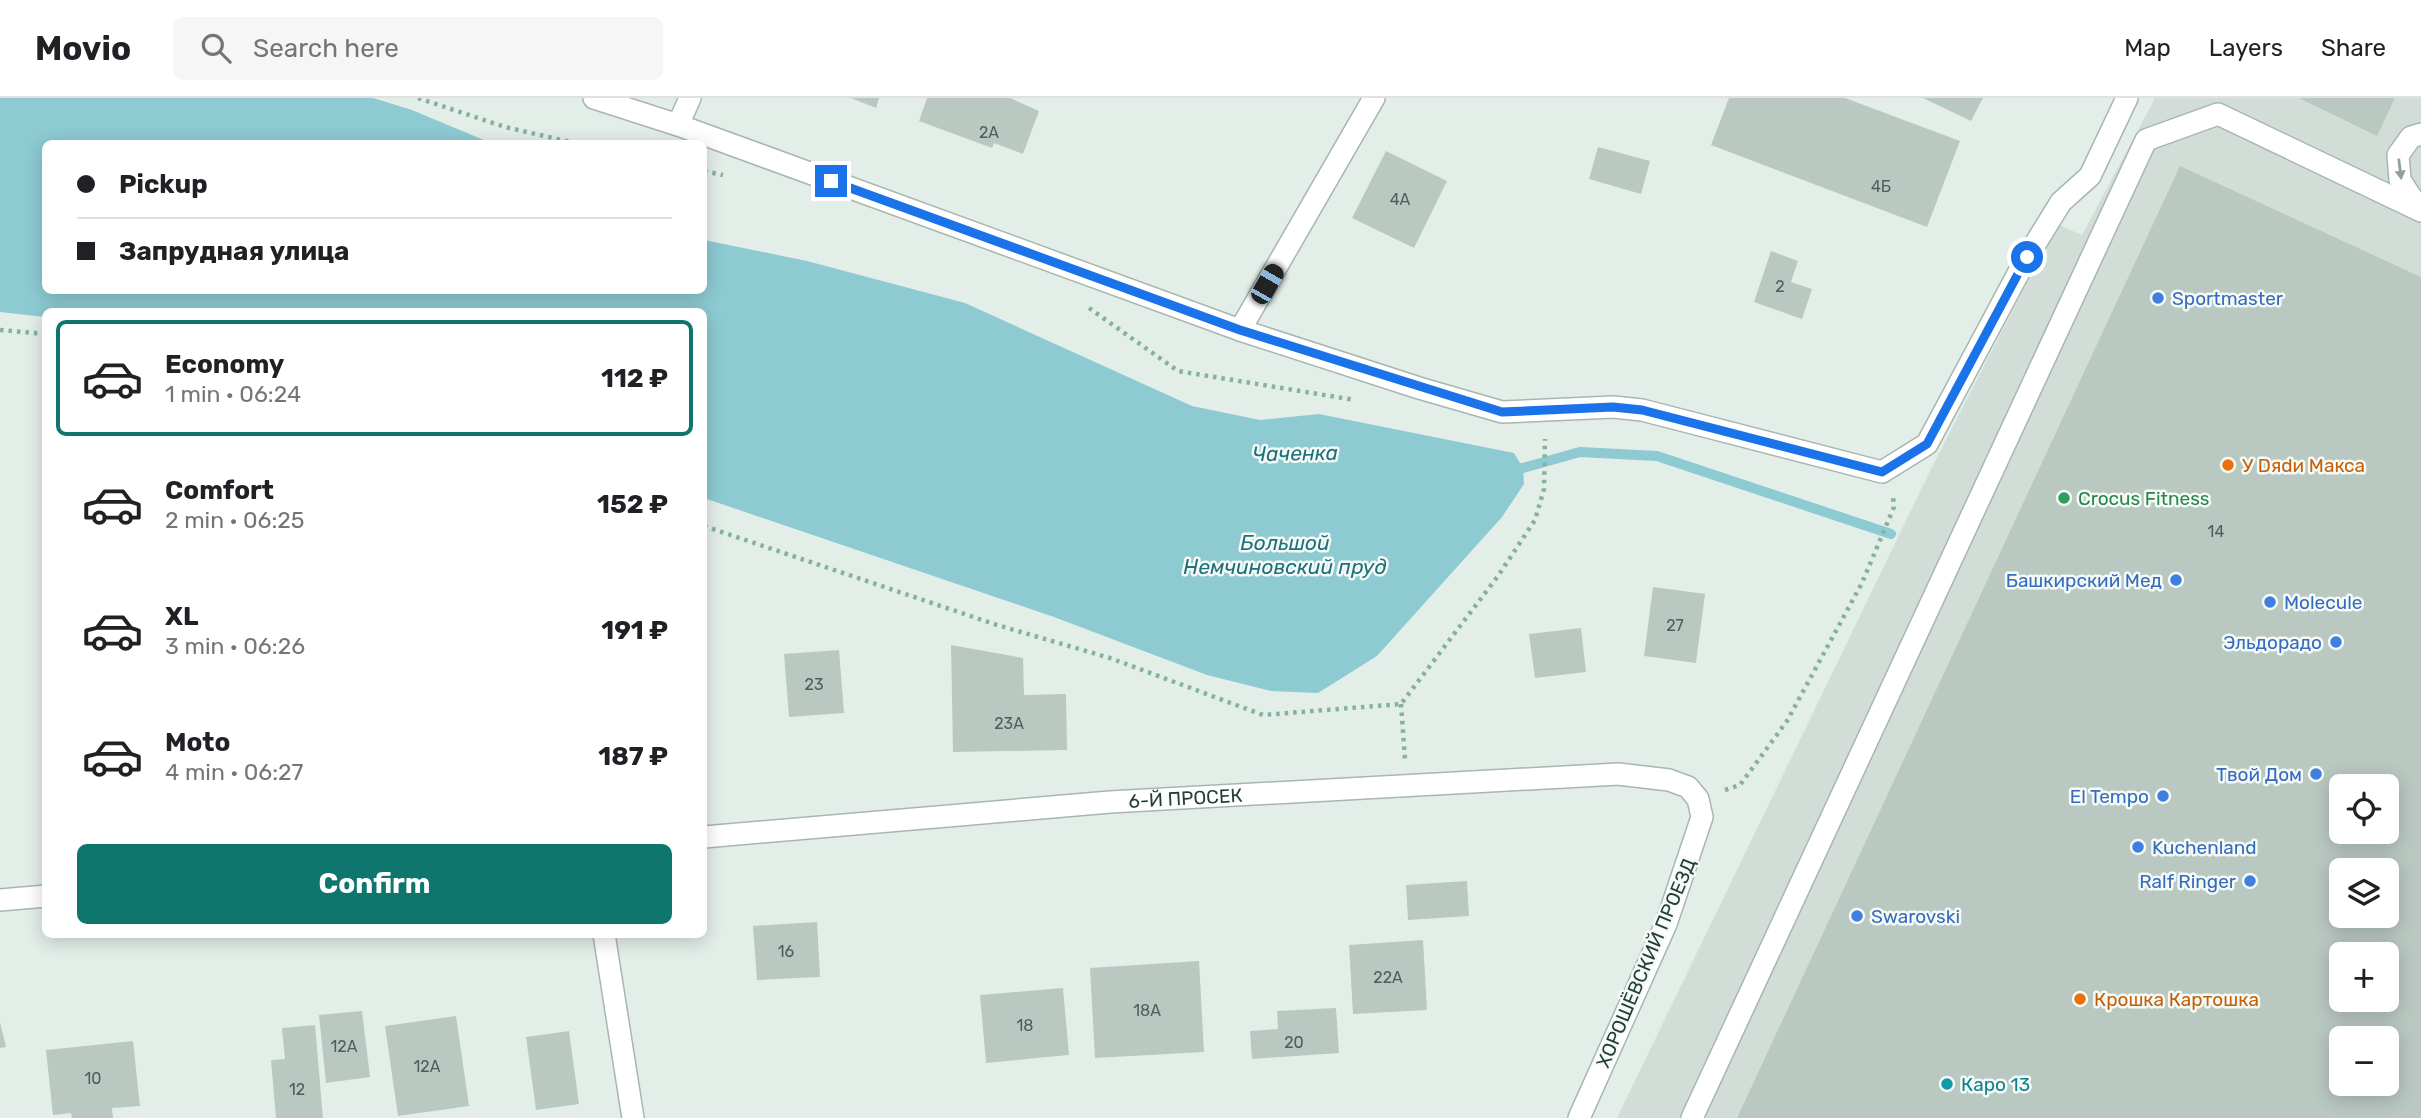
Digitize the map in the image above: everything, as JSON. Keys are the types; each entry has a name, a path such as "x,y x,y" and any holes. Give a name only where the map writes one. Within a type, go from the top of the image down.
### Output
{"street":[{"path":"594,98 678,125 1240,330 1502,412 1613,407 1642,410 1882,472 1927,444 2027,257 2061,202 2090,176 2127,98"},
{"path":"678,125 690,98"},
{"path":"1240,330 1374,98"},
{"path":"1692,1118 2146,140 2218,114 2420,211"},
{"path":"2420,211 2400,180 2398,155 2411,137 2421,134"},
{"name":"6-Й ПРОСЕК","path":"707,837 1110,803 1618,774 1669,780 1688,787 1698,799"},
{"name":"ХОРОШЁВСКИЙ ПРОЕЗД","path":"1579,1118 1666,924 1699,834 1702,817 1698,799"},
{"path":"0,900 42,896"},
{"path":"605,938 633,1118"}],"path":[{"path":"418,98 505,127 562,140"},
{"path":"707,172 727,176"},
{"path":"1088,308 1178,371 1357,401"},
{"path":"0,330 42,334"},
{"path":"1407,786 1401,704 1498,576 1535,520 1544,489 1546,410"},
{"path":"1698,799 1740,785 1787,721 1872,562 1894,507"},
{"path":"707,527 997,625 1110,658 1263,715 1401,704"}],"shaded area":[{"path":"2155,98 2421,98 2421,1118 1617,1118 1930,471 2057,224 2082,235"}],"water":[{"name":"Большой Немчиновский пруд","path":"0,98 373,98 412,110 484,140 42,140 42,294 707,294 707,241 807,261 965,303 1192,406 1260,420 1319,414 1514,453 1523,468 1524,484 1502,517 1377,656 1318,693 1271,691 1207,675 1054,617 707,499 707,308 42,308 42,317 0,312"}],"building":[{"path":"851,98 879,98 876,108"},
{"path":"927,98 1010,98 1039,111 1023,154 994,143 992,148 919,121"},
{"path":"1729,98 1845,98 1960,141 1927,227 1711,145"},
{"path":"1923,98 1983,98 1971,121"},
{"path":"2299,98 2395,98 2377,136"},
{"path":"1598,147 1650,161 1641,194 1589,179"},
{"path":"1386,151 1447,181 1414,248 1352,218"},
{"path":"2180,166 2421,277 2421,1118 1737,1118"},
{"path":"1771,251 1798,261 1791,282 1812,289 1802,319 1754,302"},
{"path":"1653,587 1705,594 1696,663 1644,656"},
{"path":"1581,628 1586,672 1535,678 1529,634"},
{"path":"951,645 1023,658 1024,695 1066,694 1067,750 953,752"},
{"path":"839,650 844,713 789,717 784,654"},
{"path":"1467,881 1469,916 1408,920 1406,885"},
{"path":"817,922 820,977 757,980 753,926"},
{"path":"1423,940 1427,1010 1353,1014 1349,945"},
{"path":"1199,961 1204,1052 1095,1058 1090,968"},
{"path":"1063,988 1069,1055 986,1063 980,995"},
{"path":"1336,1008 1339,1053 1252,1059 1250,1031 1278,1029 1277,1011"},
{"path":"362,1011 370,1077 326,1083 319,1015"},
{"path":"456,1016 469,1106 398,1116 385,1026"},
{"path":"0,1022 6,1047 0,1048"},
{"path":"315,1025 323,1118 276,1118 271,1060 285,1059 282,1028"},
{"path":"569,1031 579,1104 536,1110 526,1037"},
{"path":"133,1041 140,1106 112,1108 113,1118 72,1118 71,1113 53,1115 46,1050"}],"waterway":[{"name":"Чаченка","path":"1509,468 1523,468 1580,452 1657,456 1891,534"}],"place":[{"name":"Sportmaster","path":"2158,298"},
{"name":"У Dяdи Макса","path":"2228,465"},
{"name":"Crocus Fitness","path":"2064,498"},
{"name":"Башкирский Мед","path":"2176,580"},
{"name":"Molecule","path":"2270,602"},
{"name":"Эльдорадо","path":"2336,642"},
{"name":"Твой Дом","path":"2316,774"},
{"name":"El Tempo","path":"2163,796"},
{"name":"Kuchenland","path":"2138,847"},
{"name":"Ralf Ringer","path":"2250,881"},
{"name":"Swarovski","path":"1857,916"},
{"name":"Крошка Картошка","path":"2080,999"},
{"name":"Каро 13","path":"1947,1084"}],"route":[{"path":"831,181 1240,330 1502,412 1613,407 1642,410 1882,472 1927,444 2027,257"}]}
